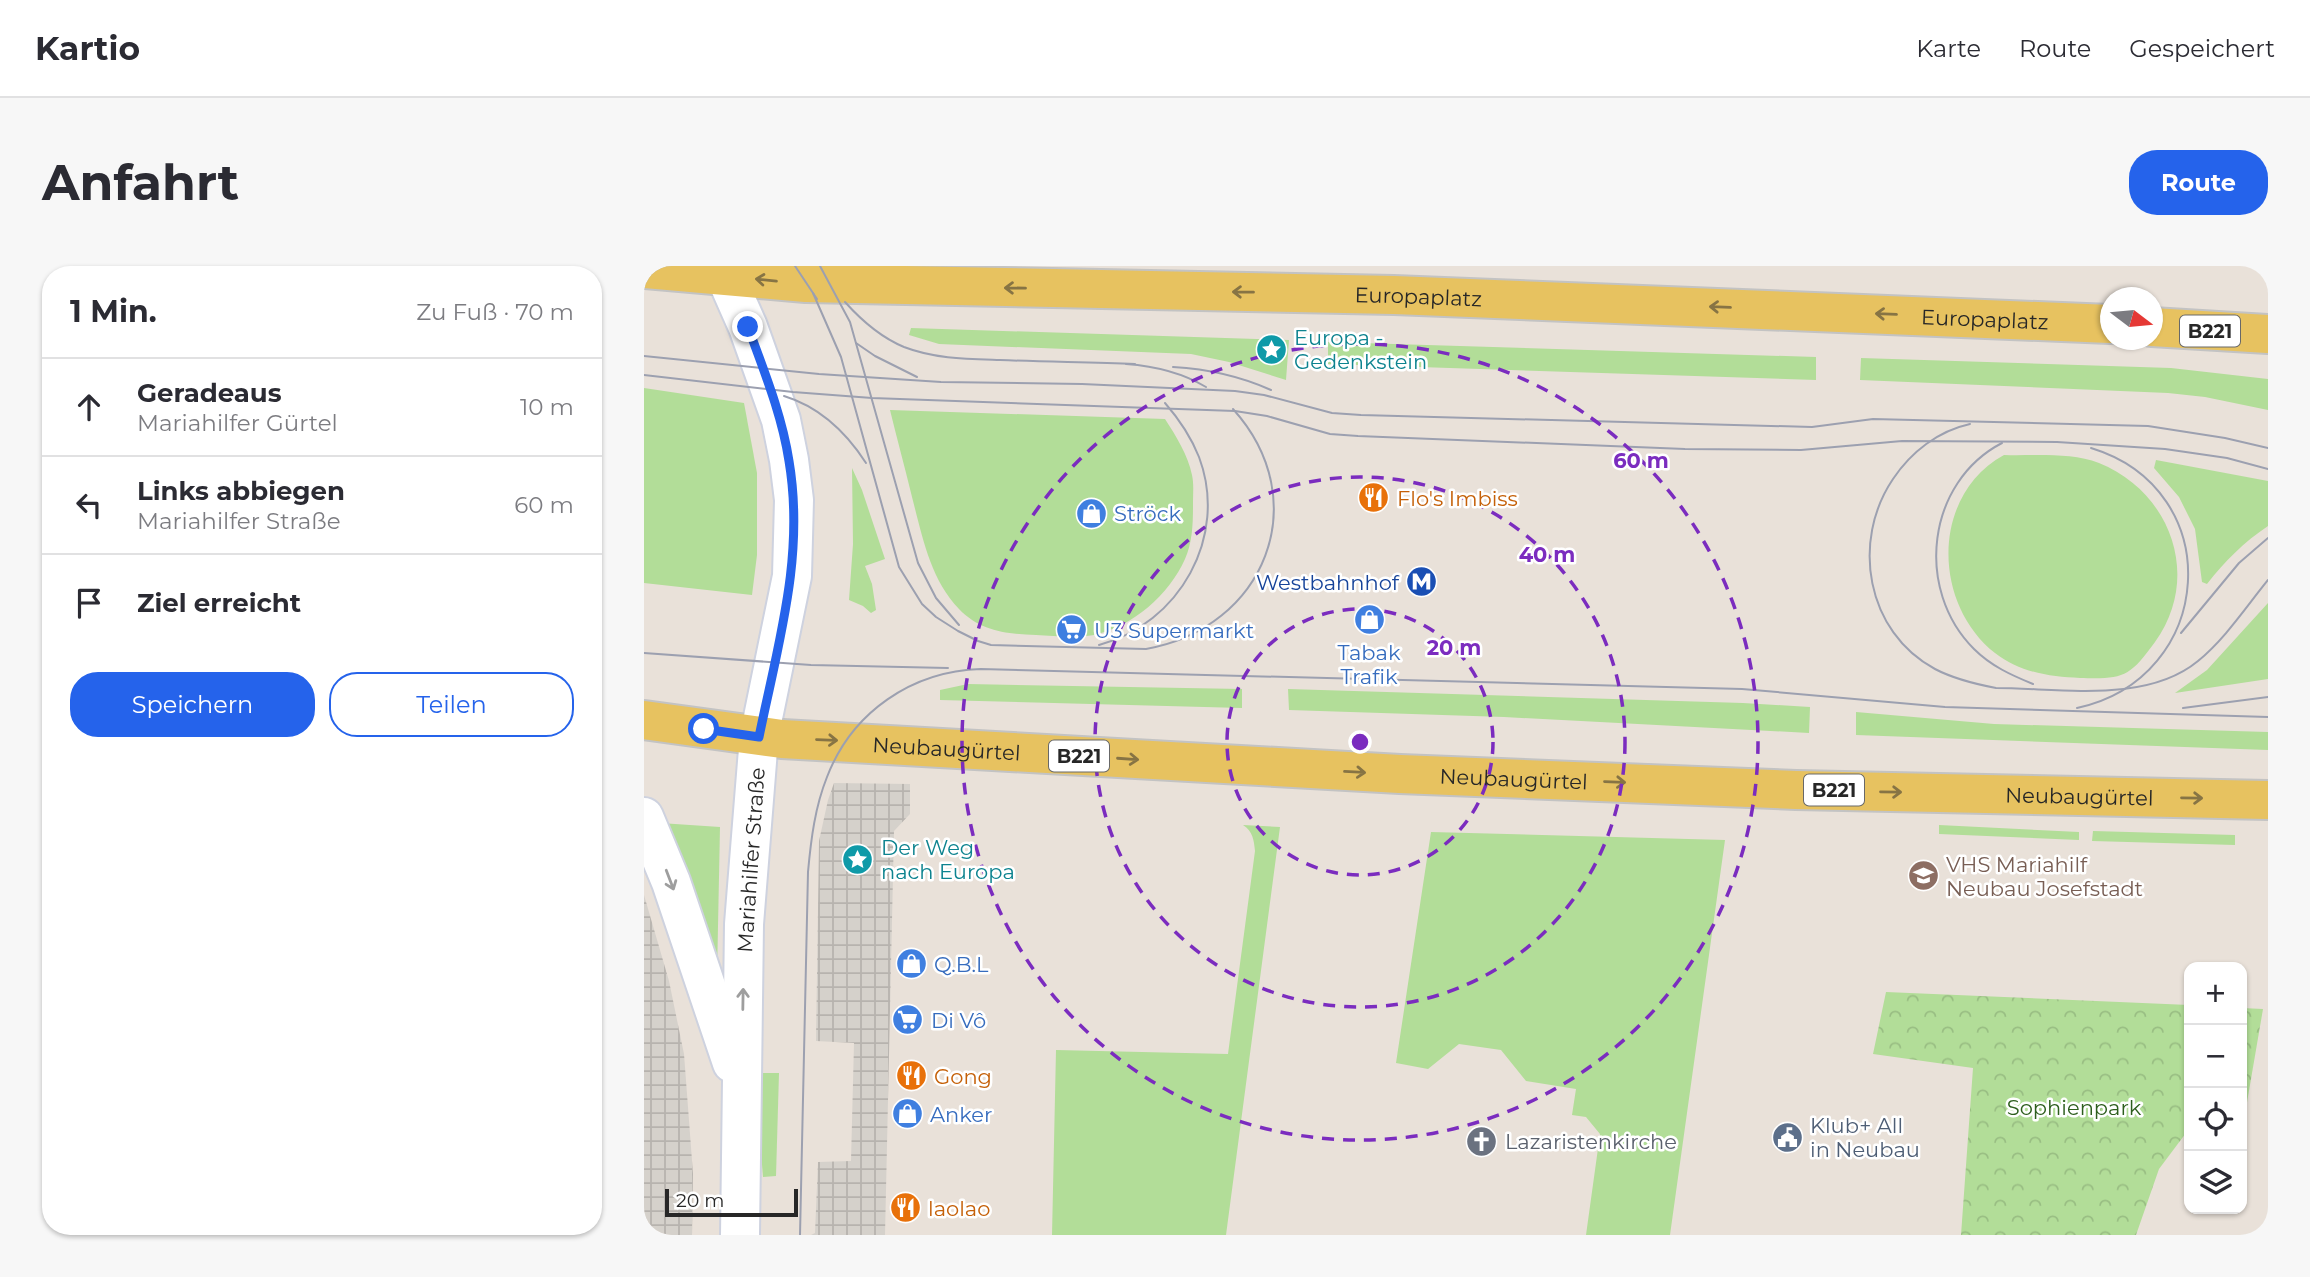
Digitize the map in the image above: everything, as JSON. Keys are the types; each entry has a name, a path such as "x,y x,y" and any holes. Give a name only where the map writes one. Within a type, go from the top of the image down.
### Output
{"main road":[{"name":"Europaplatz","path":"644,269 724,271 819,284 1394,295 2100,324"},
{"name":"B221","path":"2163,328 2268,334"},
{"name":"B221","path":"644,720 759,737"},
{"name":"Neubaugürtel","path":"759,737 1400,774 1796,790 2268,800"}],"street":[{"name":"Mariahilfer Straße","path":"724,271 748,327 781,421 794,500 795,538 792,576 759,737 744,924 740,1235"},
{"name":"Mariahilfer Straße","path":"644,817 671,882 742,1091"}],"green space":[{"path":"911,328 1289,340 1286,380 1229,362 1191,354 939,344 909,335"},
{"path":"1328,342 1816,357 1816,380 1328,364"},
{"path":"1861,358 2171,368 2268,379 2268,410 2205,397 2168,393 1860,380"},
{"path":"644,388 744,403 757,473 757,555 752,595 644,583"},
{"path":"890,410 1165,419 1185,453 1193,482 1191,538 1185,559 1170,585 1148,607 1108,631 1094,635 1065,636 1014,634 985,627 959,609 934,570 919,526"},
{"path":"2004,455 2064,456 2099,463 2124,476 2145,494 2161,515 2172,539 2177,564 2176,591 2169,617 2155,642 2138,663 2124,674 2106,678 2069,677 2046,675 2014,665 1995,653 1974,632 1960,607 1951,579 1948,550 1952,522 1963,496 1980,473"},
{"path":"2156,460 2268,481 2268,526 2235,552 2207,584 2202,582 2195,529 2179,497 2154,468"},
{"path":"852,468 885,559 865,566 872,584 876,610 871,613 849,600 853,544"},
{"path":"2268,603 2268,679 2175,693 2207,670"},
{"path":"968,684 1242,689 1242,708 940,700 940,690"},
{"path":"1288,689 1810,707 1809,733 1504,717 1289,710"},
{"path":"1856,712 1994,724 2268,732 2268,750 1856,735"},
{"path":"660,823 720,827 717,976"},
{"path":"1243,825 1280,827 1226,1235 1052,1235 1056,1050 1228,1054 1255,851 1251,833"},
{"path":"1939,825 2079,832 2079,840 1939,834"},
{"path":"2093,831 2235,835 2235,845 2092,841"},
{"path":"1431,832 1725,840 1670,1235 1586,1235 1600,1134 1586,1117 1572,1115 1576,1089 1526,1081 1501,1050 1459,1044 1428,1069 1396,1063"},
{"name":"Sophienpark","path":"1886,992 2184,1005 2184,1136 2159,1169 2136,1235 1961,1235 1973,1068 1873,1054"},
{"path":"2247,1008 2263,1009 2247,1102"},
{"path":"758,1073 779,1073 776,1176 763,1177 755,1079"}],"shaded area":[{"path":"834,783 910,784 910,814 894,831 885,1235 811,1235 815,1233 818,1162 851,1161 854,1043 816,1041 819,841"},
{"path":"644,895 669,981 684,1054 693,1174 692,1235 644,1235"}],"tram line":[{"path":"795,266 817,299"},
{"path":"820,266 850,322 918,563 936,598 959,625"},
{"path":"813,293 841,357 899,567 922,604 936,617 958,631 991,645 1146,649 1187,636 1221,616 1248,588 1265,556 1273,520 1271,482 1258,445 1233,409"},
{"path":"845,302 879,333 904,347 928,354 952,358 1135,364"},
{"path":"856,343 875,356 917,377"},
{"path":"644,356 819,374 941,382 1082,384 1235,391 1264,395 1332,413 1361,415 1812,427 1873,419 2148,426 2268,448"},
{"path":"1126,364 1167,371 1206,387"},
{"path":"1173,367 1224,374 1271,390"},
{"path":"644,375 872,398 1235,411 1267,416 1330,434 1358,436 1685,449 1801,450 1902,441 2057,442 2165,449 2227,458 2268,469"},
{"path":"784,396 809,407 831,422 850,441 866,463"},
{"path":"1099,645 1127,634 1153,618 1174,597 1190,573 1202,546 1207,517 1207,487 1192,442 1165,403"},
{"path":"1970,424 1936,437 1908,460 1893,479 1880,503 1872,530 1872,583 1880,609 1893,632 1912,653 1935,669 1965,681 1996,688 2102,691 2154,683 2177,675 2208,652 2268,580"},
{"path":"2002,443 1977,461 1958,483 1944,509 1937,538 1937,568 1943,597 1955,625 1974,649 2002,670 2033,684"},
{"path":"2077,708 2123,690 2157,661 2179,624 2188,582 2184,541 2167,502 2136,470 2091,448"},
{"path":"2181,633 2239,563 2268,538"},
{"path":"644,653 811,665 948,668"},
{"path":"800,1235 808,872 817,812 827,777 852,733 888,699 931,678 981,669 1742,689 1945,707 2268,717"},
{"path":"2183,708 2268,697"}],"place":[{"name":"Europa - Gedenkstein","path":"1271,349"},
{"name":"Flo's Imbiss","path":"1374,498"},
{"name":"Ströck","path":"1091,513"},
{"name":"Westbahnhof","path":"1422,582"},
{"name":"Tabak Trafik","path":"1369,620"},
{"name":"U3 Supermarkt","path":"1071,630"},
{"name":"Der Weg nach Europa","path":"858,859"},
{"name":"VHS Mariahilf Neubau Josefstadt","path":"1923,876"},
{"name":"Q.B.L","path":"911,964"},
{"name":"Di Vô","path":"908,1020"},
{"name":"Gong","path":"911,1076"},
{"name":"Anker","path":"907,1114"},
{"name":"Klub+ All in Neubau","path":"1787,1137"},
{"name":"Lazaristenkirche","path":"1482,1141"},
{"name":"laolao","path":"905,1208"}],"route":[{"path":"704,729 759,737 792,576 795,538 789,460 781,421 748,327"}]}
